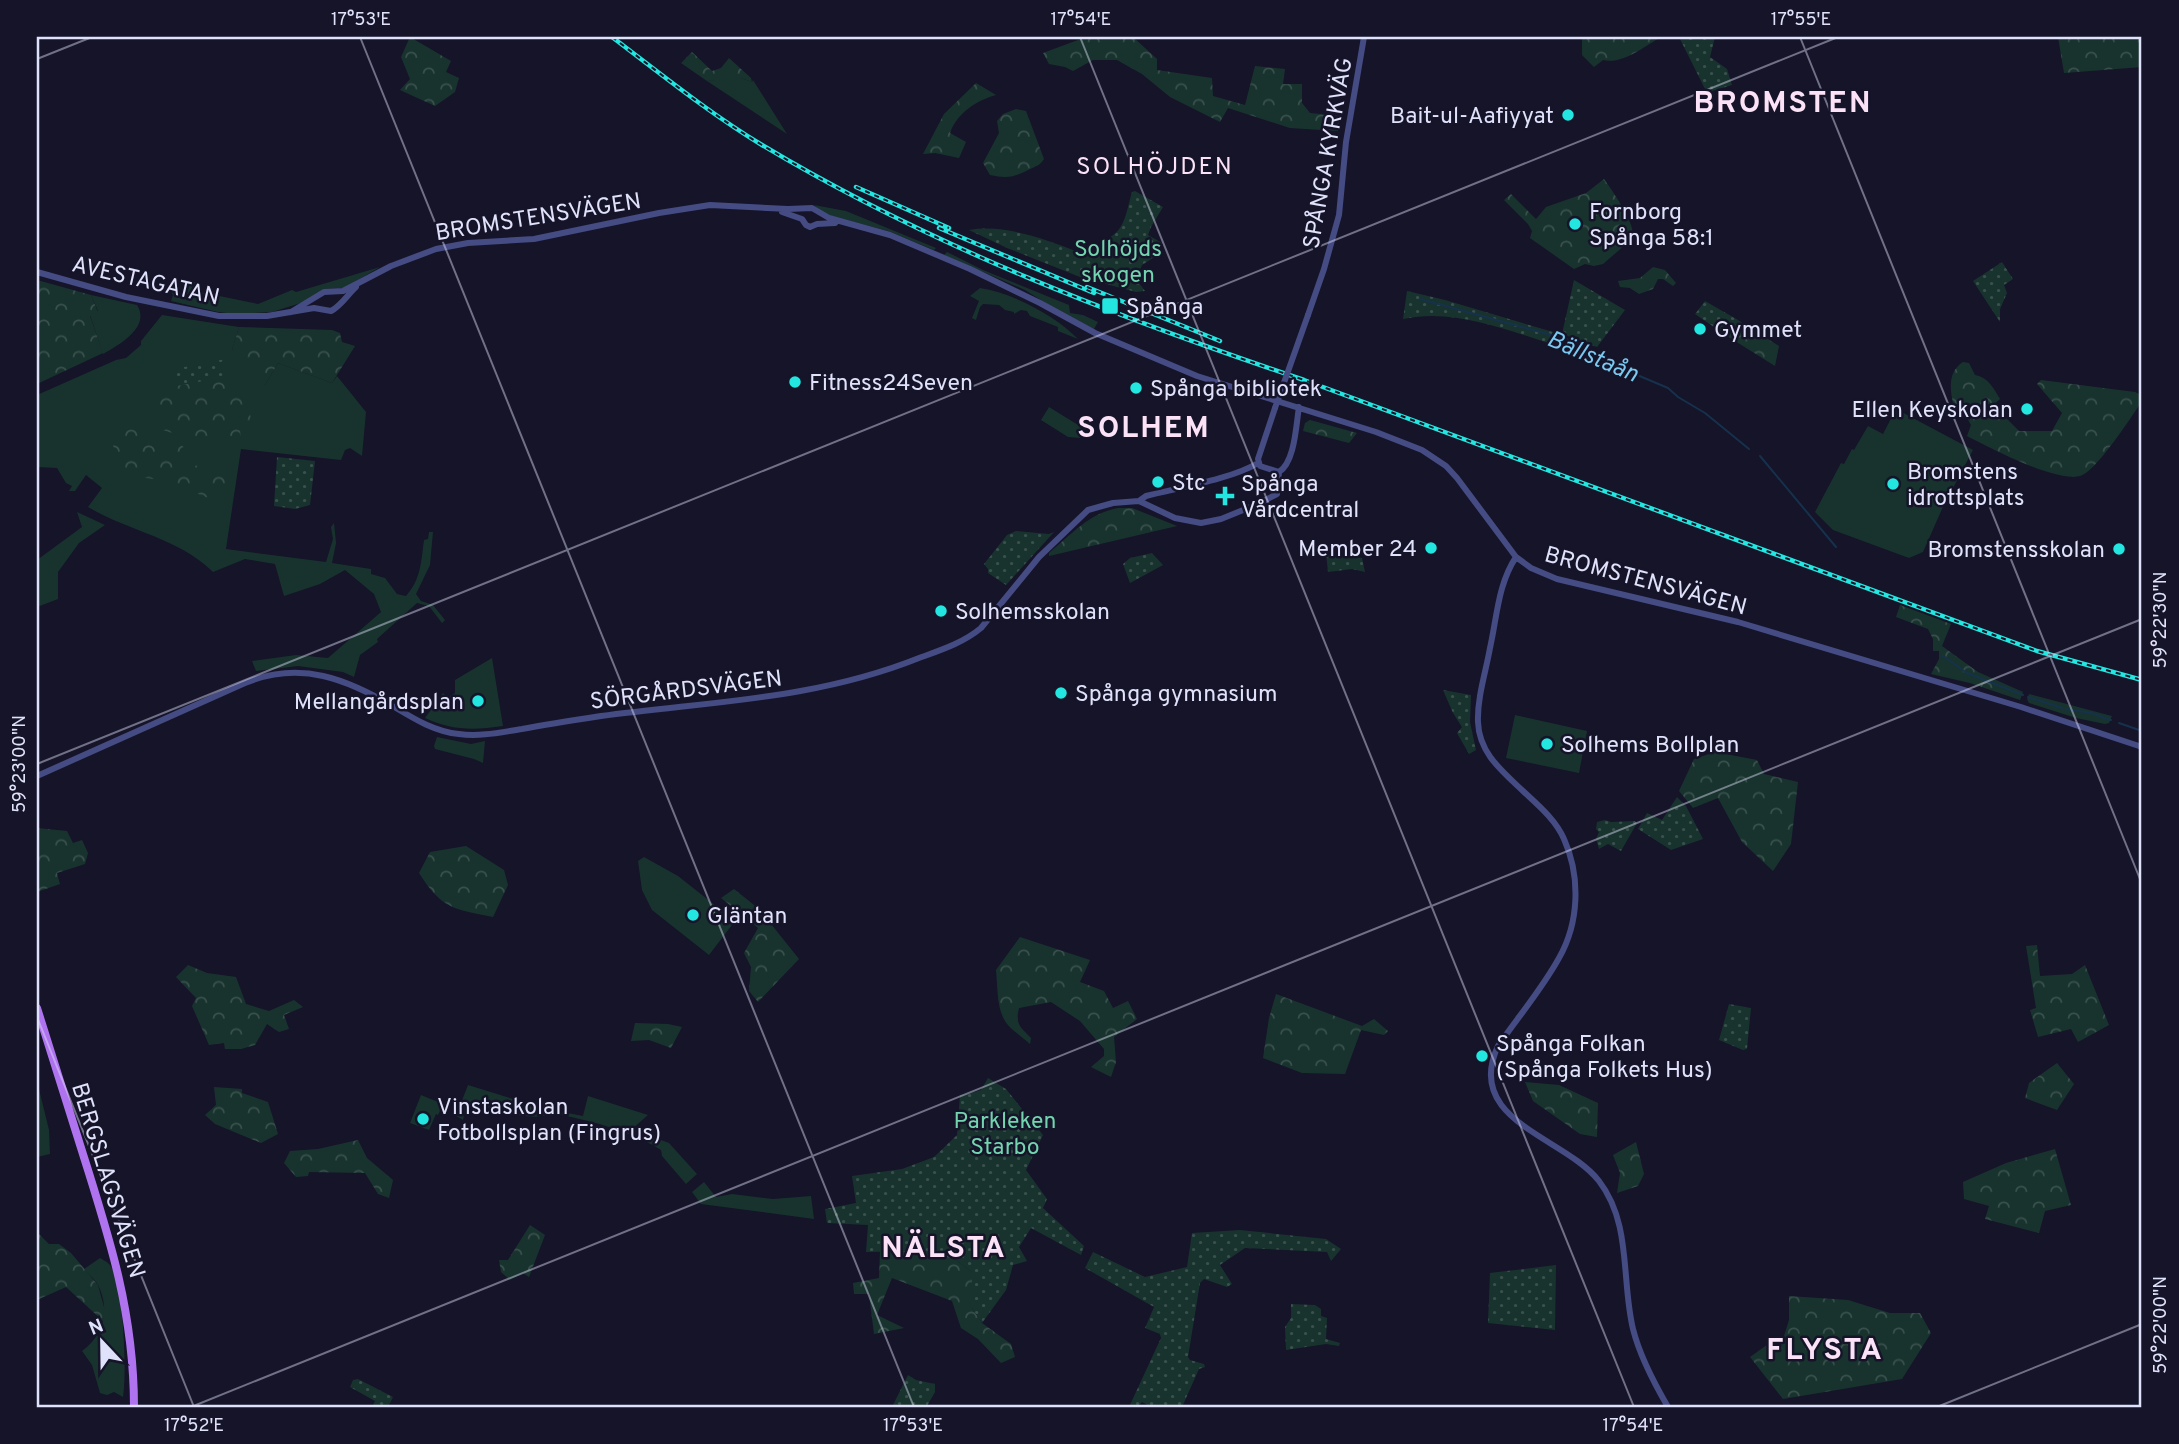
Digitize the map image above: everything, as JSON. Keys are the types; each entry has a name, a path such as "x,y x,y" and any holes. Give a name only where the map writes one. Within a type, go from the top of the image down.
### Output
{"main road":[{"name":"BERGSLAGSVÄGEN","path":"37,1008 108,1231 123,1292 134,1369 134,1407"}],"street":[{"name":"SPÅNGA KYRKVÄG","path":"1258,463 1259,453 1324,269 1339,215 1346,142 1364,37"},
{"name":"BROMSTENSVÄGEN","path":"338,292 413,257 468,243 534,239 710,205 815,209 820,215 890,235 950,261 1040,303 1095,333 1196,376 1400,440 1431,455 1457,478 1516,556 1528,566 1556,579 1738,622 2033,711 2142,747"},
{"name":"BROMSTENSVÄGEN","path":"770,209 802,219 810,227 817,224 843,223"},
{"path":"802,219 806,209"},
{"path":"817,224 820,215"},
{"name":"AVESTAGATAN","path":"37,272 126,297 203,314 242,317 314,308 331,311 339,306 342,300"},
{"name":"BROMSTENSVÄGEN","path":"342,300 360,283"},
{"name":"AVESTAGATAN","path":"291,312 327,290 338,292"},
{"path":"338,292 342,300"},
{"path":"318,296 320,309"},
{"path":"1139,501 1146,496 1240,471 1258,463 1264,468 1279,472 1288,464 1299,407"},
{"name":"SÖRGÅRDSVÄGEN","path":"37,776 245,683 275,674 307,673 333,678 364,690 433,728 472,735 611,715 774,697 858,680 955,645 981,628 1039,557 1088,510 1113,503 1139,501 1185,520 1201,523 1216,520 1277,495 1279,472"},
{"path":"1516,556 1504,581 1480,699 1478,723 1485,750 1496,766 1543,809 1564,839 1574,874 1576,893 1575,912 1567,940 1559,958 1498,1046 1493,1058 1492,1086 1506,1113 1584,1167 1598,1180 1608,1195 1626,1257 1633,1332 1652,1378 1668,1407"}],"green space":[{"path":"410,37 451,61 446,72 459,78 455,92 435,106 400,90 410,79 401,57"},
{"path":"1086,37 1133,37 1157,59 1157,70 1212,78 1213,96 1245,105 1255,66 1285,69 1283,84 1302,84 1302,103 1310,113 1340,116 1338,131 1290,128 1228,108 1220,122 1170,97 1142,74 1117,60 1093,60 1073,71 1049,64 1043,53"},
{"path":"1582,37 1661,37 1641,50 1618,60 1603,60 1594,67 1582,55"},
{"path":"1679,37 1715,37 1710,57 1727,69 1732,85 1709,92 1705,89"},
{"path":"2058,37 2142,37 2142,67 2064,73"},
{"path":"692,52 712,71 721,68 729,58 752,82 741,78 707,81 681,63"},
{"path":"730,78 753,80 787,134 707,81"},
{"path":"976,83 996,95 968,108 957,119 950,133 966,142 959,158 935,153 923,154 944,114"},
{"path":"1016,109 1026,111 1044,159 1036,166 1015,175 990,175 983,163 999,133 997,121 1003,114"},
{"path":"1604,179 1631,224 1633,238 1603,264 1594,266 1585,264 1574,269 1530,238 1532,231 1528,224 1504,200 1511,194 1536,219 1546,207 1586,193"},
{"name":"Solhöjds skogen","path":"1135,191 1163,207 1148,235 1162,243 1156,256 1142,265 1136,279 1145,291 1136,292 1080,277 969,230 1001,229 1017,232 1093,257 1103,240 1116,233 1120,227 1132,192"},
{"path":"814,205 846,211 936,248 934,250 888,231 824,214"},
{"path":"947,252 983,270 1069,305 1070,313 1098,322 1094,329 1073,320 1025,290 944,255"},
{"path":"2002,262 2013,279 2004,285 2007,293 2000,309 2000,322 1973,281"},
{"path":"380,267 344,288 324,289 304,302 272,312 236,314 171,301 173,295 170,290 182,294 187,282 196,282 195,291 258,304 292,290 296,292"},
{"path":"1653,267 1665,270 1676,283 1673,286 1663,279 1658,279 1653,289 1639,294 1630,288 1620,287 1618,281 1640,278"},
{"path":"37,280 91,295 98,312 90,316 103,353 37,384"},
{"path":"1574,280 1625,310 1597,347 1562,334"},
{"path":"980,288 1006,295 1033,307 1058,322 1078,339 1058,331 1058,327 1030,316 1027,311 1021,310 1014,314 999,305 983,304 976,320 972,318 979,301 970,296"},
{"path":"1407,291 1553,332 1551,344 1459,318 1422,316 1403,319"},
{"path":"91,295 137,305 140,313 137,328 117,346 103,354 90,315 98,311"},
{"path":"1705,301 1738,320 1727,336 1695,314"},
{"path":"162,315 239,327 232,350 265,385 278,363 332,383 337,376 366,412 362,456 350,448 345,450 341,460 241,449 226,549 326,562 333,539 331,527 334,523 336,543 332,563 371,569 371,574 385,578 397,594 406,596 417,577 424,540 428,539 429,532 433,532 430,565 416,594 421,601 433,605 445,620 442,623 429,606 417,603 377,639 378,642 360,655 354,677 343,672 298,666 256,671 252,661 296,655 328,658 381,612 374,594 345,570 320,584 284,596 275,564 245,559 213,572 199,560 169,543 88,507 102,488 86,475 75,491 69,491 72,486 66,483 57,468 37,467 37,395 126,358 141,345 141,341"},
{"path":"1738,320 1779,346 1775,366 1727,336"},
{"path":"239,327 332,330 340,333 342,342 355,346 332,383 278,363 265,385 238,366 232,350"},
{"path":"226,359 224,379 177,386 174,369"},
{"path":"1963,362 1969,363 1975,375 1990,384 2000,399 1993,405 2019,431 2052,431 2062,413 2037,384 2041,380 2135,392 2141,395 2142,401 2113,443 2087,473 2080,476 2055,474 2006,456 1967,436 1971,425 1962,415 1963,410 1954,407 1951,388 1954,371"},
{"path":"228,381 250,413 251,425 240,429 241,444 209,445 160,429 156,405 167,383"},
{"path":"1049,407 1083,428 1081,438 1068,437 1041,420"},
{"name":"Bromstens idrottsplats","path":"1896,409 1973,450 1923,552 1909,558 1833,530 1815,512 1841,463 1844,464 1868,426 1883,434"},
{"path":"1310,420 1357,433 1349,443 1303,431 1305,423"},
{"path":"112,423 182,445 194,465 227,474 230,484 226,497 214,500 171,482 127,476 108,435"},
{"path":"277,457 315,461 310,505 295,509 274,506"},
{"path":"1118,508 1132,508 1177,526 1049,556 1049,553 1089,520"},
{"path":"77,512 105,525 79,543 58,572 58,599 37,607 37,560 82,527"},
{"path":"1016,531 1049,534 1054,532 1006,585 988,573 984,564 1007,535"},
{"path":"1152,553 1163,565 1130,583 1123,564 1130,558"},
{"path":"1326,553 1362,558 1365,572 1352,569 1328,572"},
{"path":"1900,605 1951,624 1942,646 1978,672 2023,692 2020,700 1970,683 1931,674 1939,659 1939,651 1933,651 1933,639 1928,629 1896,617"},
{"path":"492,658 503,726 464,728 425,718 443,693 448,697 455,693 455,680"},
{"path":"1443,690 1471,695 1470,722 1476,750 1469,754 1457,733 1462,727"},
{"path":"2029,694 2112,716 2109,723 2105,724 2076,718 2029,703"},
{"name":"Solhems Bollplan","path":"1515,715 1587,731 1579,773 1506,758"},
{"path":"437,737 471,744 485,741 483,763 435,749"},
{"path":"1715,752 1757,760 1764,774 1798,782 1791,844 1773,871 1742,842 1718,798 1693,808 1679,791 1694,759"},
{"path":"1677,797 1686,806 1703,839 1671,850 1638,829 1647,813 1662,820"},
{"path":"1605,820 1637,823 1621,851 1608,844 1599,849 1596,839 1599,832 1596,829 1597,822"},
{"path":"37,828 67,831 73,843 82,840 88,853 85,864 57,873 60,884 37,892"},
{"path":"466,846 504,870 508,885 493,917 450,906 435,894 419,873 430,852"},
{"name":"Gläntan","path":"644,857 678,876 735,921 709,955 652,910 642,890 638,861"},
{"path":"734,889 759,909 799,959 758,1002 749,991 751,967 744,953 758,928 721,898"},
{"path":"1020,937 1090,960 1080,982 1104,991 1113,1008 1128,1001 1137,1019 1114,1037 1116,1062 1111,1077 1091,1067 1104,1056 1104,1049 1080,1021 1051,1002 1019,1008 1018,1022 1031,1038 1030,1044 1004,1019 998,999 996,970"},
{"path":"2037,945 2040,976 2072,974 2085,965 2109,1025 2078,1042 2071,1029 2038,1037 2030,1010 2036,1008 2026,946"},
{"path":"188,965 207,973 236,977 246,1004 269,1011 294,1000 303,1007 284,1015 289,1029 279,1032 267,1024 255,1045 241,1049 225,1049 224,1043 209,1045 192,1006 196,998 176,977"},
{"path":"1276,994 1362,1026 1374,1019 1388,1031 1384,1035 1361,1030 1345,1074 1302,1073 1263,1058"},
{"path":"1729,1004 1751,1008 1747,1049 1743,1050 1719,1040"},
{"path":"635,1023 682,1027 671,1048 649,1040 631,1041"},
{"path":"2057,1063 2074,1084 2057,1110 2025,1098 2029,1083"},
{"name":"Parkleken Starbo","path":"988,1078 1006,1089 1043,1135 1026,1170 1047,1199 1043,1208 1084,1246 1081,1255 1031,1228 1019,1247 1027,1261 1013,1265 1006,1290 982,1323 972,1308 972,1272 955,1259 913,1251 866,1252 868,1225 827,1223 825,1209 856,1203 852,1176 902,1169 934,1157 957,1135 960,1095 981,1090"},
{"path":"37,1081 49,1130 50,1154 37,1157"},
{"path":"1525,1082 1559,1085 1598,1103 1597,1137 1580,1134 1533,1101"},
{"path":"468,1085 542,1108 583,1116 588,1096 648,1115 632,1129 669,1143 697,1174 686,1184 662,1156 661,1150 622,1131 580,1119 551,1113 521,1116 467,1102 463,1120 456,1116"},
{"path":"214,1087 242,1089 242,1093 268,1102 278,1134 261,1143 215,1124 205,1115 216,1105"},
{"path":"421,1095 443,1104 429,1130 410,1123"},
{"path":"358,1140 367,1158 393,1180 389,1198 378,1194 365,1173 309,1172 308,1176 296,1177 284,1163 290,1151 318,1149"},
{"path":"1636,1142 1644,1174 1638,1186 1617,1193 1620,1173 1613,1155"},
{"path":"2055,1149 2071,1205 2045,1211 2039,1233 1985,1219 1989,1206 1964,1199 1963,1182 2006,1163"},
{"path":"704,1182 716,1197 732,1194 773,1199 811,1196 814,1219 701,1204 692,1192"},
{"path":"530,1225 545,1235 529,1277 523,1273 510,1280 501,1272 499,1260 508,1260"},
{"path":"1240,1230 1326,1239 1341,1249 1331,1261 1327,1252 1245,1248 1220,1265 1232,1284 1227,1287 1204,1279 1200,1283 1188,1357 1205,1367 1199,1369 1182,1407 1151,1407 1142,1402 1138,1407 1129,1407 1161,1338 1160,1334 1145,1328 1154,1307 1085,1268 1093,1252 1145,1277 1187,1267 1192,1233"},
{"path":"37,1232 49,1244 59,1244 71,1253 98,1285 105,1311 103,1321 66,1287 37,1300"},
{"path":"880,1251 913,1251 955,1259 972,1272 972,1308 982,1323 1011,1344 1015,1357 1001,1363 978,1339 961,1328 952,1301 892,1278 877,1315 904,1328 874,1334 869,1294 854,1294 853,1283 879,1278"},
{"path":"100,1258 109,1264 118,1288 125,1369 123,1397 114,1392 107,1395 100,1393 92,1365 82,1351 100,1330 104,1314 99,1287 84,1269"},
{"path":"1556,1265 1555,1330 1488,1323 1490,1273"},
{"path":"1789,1296 1848,1300 1890,1313 1920,1313 1931,1333 1902,1379 1783,1399 1750,1357 1784,1336 1789,1320"},
{"path":"1291,1304 1315,1305 1321,1309 1321,1316 1327,1318 1326,1339 1340,1343 1339,1346 1326,1344 1286,1350 1285,1327 1291,1318"},
{"path":"908,1375 916,1380 935,1384 935,1392 927,1406 892,1407"},
{"path":"358,1379 393,1397 388,1407 372,1407 375,1401 350,1387 353,1380"}],"waterway":[{"name":"Bällstaån","path":"1420,299 1573,341 1588,348 1604,361 1668,388 1705,413 1749,449"},
{"name":"Bällstaån","path":"1760,456 1836,547"},
{"name":"Bällstaån","path":"1943,656 1967,673 2023,695"},
{"name":"Bällstaån","path":"2028,697 2062,708"},
{"name":"Bällstaån","path":"2066,709 2111,720"},
{"name":"Bällstaån","path":"2119,723 2142,731"}],"railway":[{"path":"612,37 704,107 762,145 892,216 1027,277 1164,331 1304,380 2037,651 2142,680"},
{"path":"856,187 949,228"},
{"path":"939,228 1094,293"},
{"path":"1087,287 1220,341"}],"place":[{"name":"Bait-ul-Aafiyyat","path":"1568,115"},
{"name":"Fornborg Spånga 58:1","path":"1575,224"},
{"name":"Spånga","path":"1110,306"},
{"name":"Gymmet","path":"1700,329"},
{"name":"Fitness24Seven","path":"795,382"},
{"name":"Spånga bibliotek","path":"1136,388"},
{"name":"Ellen Keyskolan","path":"2027,409"},
{"name":"Stc","path":"1158,482"},
{"name":"Bromstens idrottsplats","path":"1893,484"},
{"name":"Spånga Vårdcentral","path":"1225,496"},
{"name":"Member 24","path":"1431,548"},
{"name":"Bromstensskolan","path":"2119,549"},
{"name":"Solhemsskolan","path":"941,611"},
{"name":"Spånga gymnasium","path":"1061,693"},
{"name":"Mellangårdsplan","path":"478,701"},
{"name":"Solhems Bollplan","path":"1547,744"},
{"name":"Gläntan","path":"693,915"},
{"name":"Spånga Folkan (Spånga Folkets Hus)","path":"1482,1056"},
{"name":"Vinstaskolan Fotbollsplan (Fingrus)","path":"423,1119"}],"district":[{"name":"BROMSTEN","path":"1783,102"},
{"name":"SOLHÖJDEN","path":"1155,166"},
{"name":"SOLHEM","path":"1144,427"},
{"name":"NÄLSTA","path":"944,1247"},
{"name":"FLYSTA","path":"1825,1349"}]}
